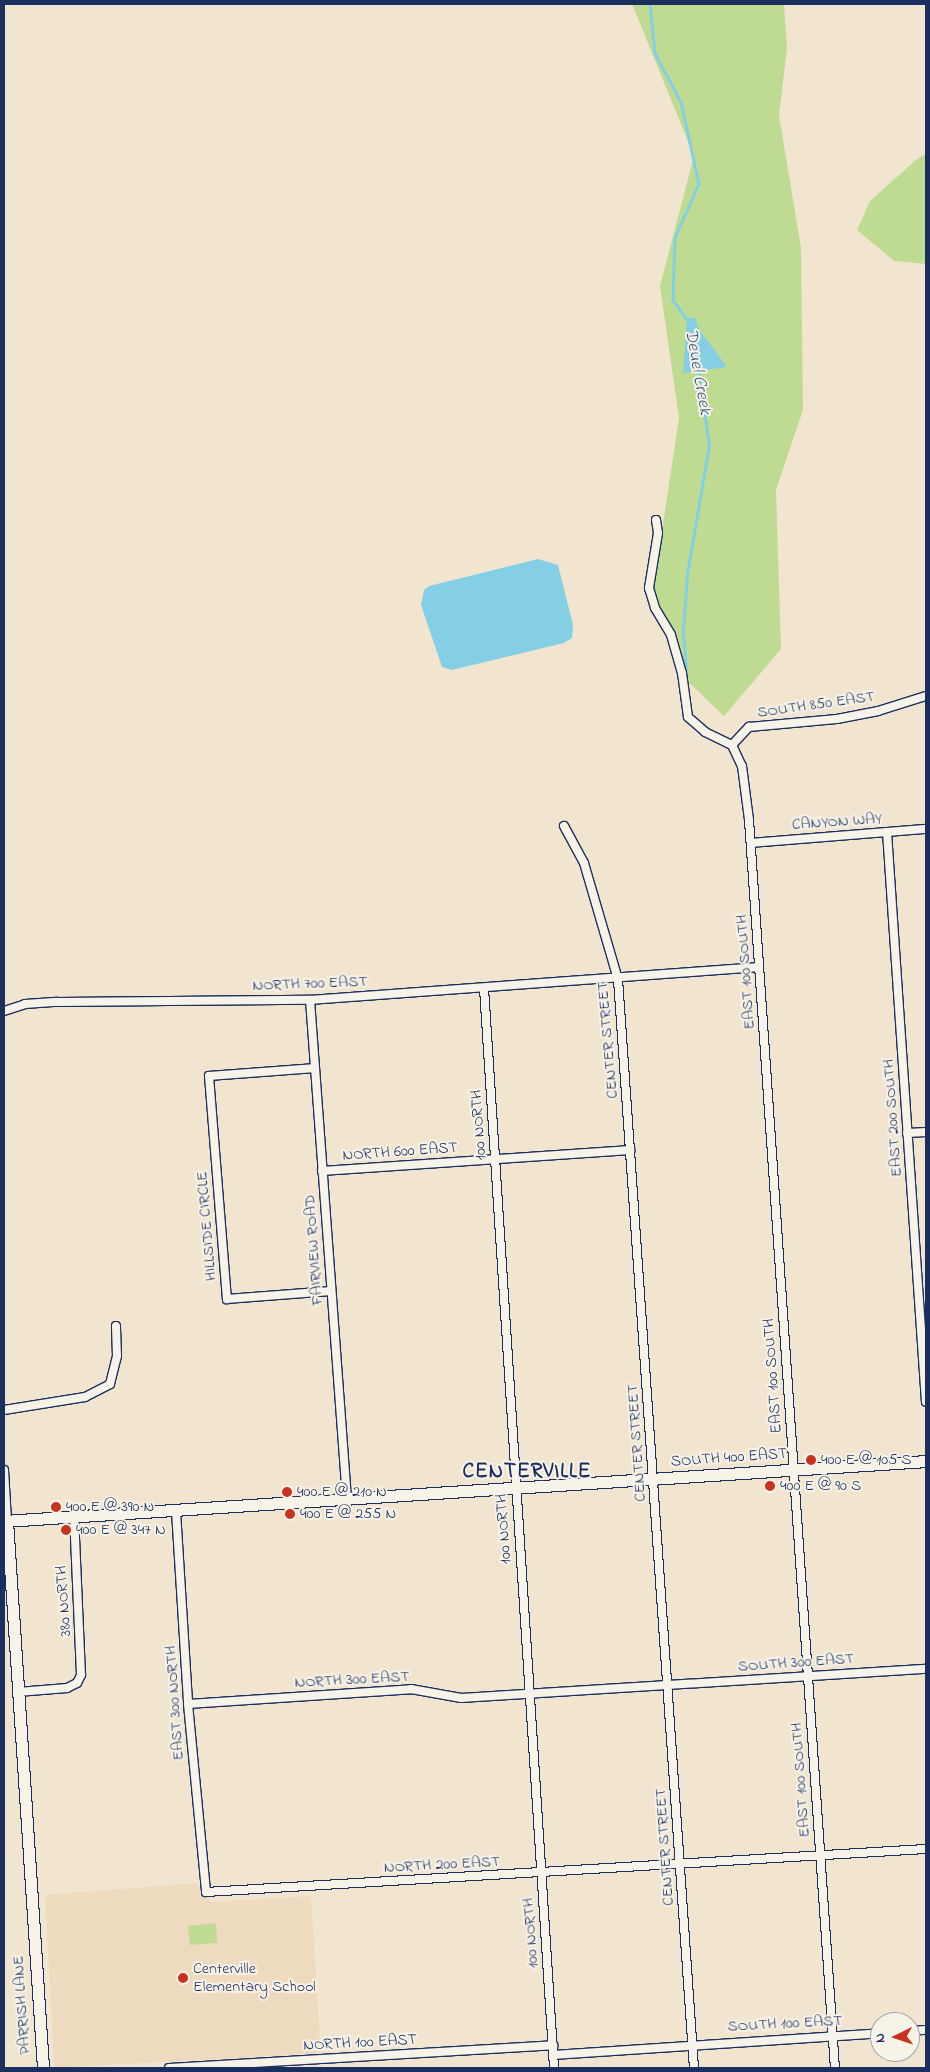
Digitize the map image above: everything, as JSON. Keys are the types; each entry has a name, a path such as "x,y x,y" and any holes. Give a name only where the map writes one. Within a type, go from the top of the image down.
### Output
{"street":[{"path":"656,520 658,533 649,588 655,608 671,635 682,673 688,717 705,732 732,745"},
{"name":"SOUTH 850 EAST","path":"732,745 749,727 836,719 878,711 926,696"},
{"name":"EAST 100 SOUTH","path":"732,745 742,766 751,843 834,2068"},
{"name":"CENTER STREET","path":"564,826 584,863 618,978 694,2068"},
{"name":"CANYON WAY","path":"751,843 926,829"},
{"name":"EAST 200 SOUTH","path":"887,832 926,1402"},
{"name":"NORTH 700 EAST","path":"4,1012 25,1004 57,1002 310,1000 759,968"},
{"name":"100 NORTH","path":"484,988 528,1694 554,2068"},
{"name":"FAIRVIEW ROAD","path":"310,1000 347,1499"},
{"name":"HILLSIDE CIRCLE","path":"315,1068 209,1076 227,1299 331,1290"},
{"path":"908,1133 926,1132"},
{"name":"NORTH 600 EAST","path":"322,1171 630,1150"},
{"path":"4,1410 85,1397 110,1384 117,1356 116,1326"},
{"name":"SOUTH 400 EAST","path":"5,1521 926,1461"},
{"path":"4,1470 5,1521"},
{"name":"EAST 300 NORTH","path":"176,1511 188,1704 206,1892"},
{"name":"380 NORTH","path":"18,1692 63,1689 77,1683 82,1666 74,1517"},
{"name":"PARRISH LANE","path":"5,1521 43,2068"},
{"name":"SOUTH 300 EAST","path":"668,1686 926,1669"},
{"name":"NORTH 300 EAST","path":"188,1704 411,1689 461,1698 668,1686"},
{"name":"NORTH 200 EAST","path":"206,1892 541,1874 926,1849"},
{"name":"SOUTH 100 EAST","path":"692,2043 870,2034"},
{"path":"553,2055 692,2043"},
{"name":"NORTH 100 EAST","path":"169,2068 553,2045"}],"shaded area":[{"name":"Centerville Elementary School","path":"196,1883 211,1902 311,1896 321,2053 54,2068 45,1895"}],"green space":[{"path":"632,4 784,4 787,48 779,115 801,248 803,410 776,490 781,649 724,716 681,675 652,597 679,418 660,286 694,156"},
{"path":"926,154 926,264 894,261 857,230 870,201 917,159"},
{"path":"216,1923 217,1943 190,1945 188,1926"}],"water":[{"path":"687,318 695,318 699,329 727,367 683,373"},
{"path":"538,559 558,565 573,625 572,638 564,643 452,670 442,667 421,605 424,590 429,586"}],"waterway":[{"name":"Deuel Creek","path":"650,4 655,53 681,102 699,184 675,238 673,300 688,321"},
{"name":"Deuel Creek","path":"686,668 683,631 687,574 709,445 698,367"}],"place":[{"name":"400 E @ 105 S","path":"811,1460"},
{"name":"400 E @ 90 S","path":"770,1486"},
{"name":"400 E @ 210 N","path":"287,1492"},
{"name":"400 E @ 390 N","path":"56,1507"},
{"name":"400 E @ 255 N","path":"290,1514"},
{"name":"400 E @ 347 N","path":"66,1530"},
{"name":"Centerville Elementary School","path":"183,1978"}],"district":[{"name":"CENTERVILLE","path":"527,1472"}]}
